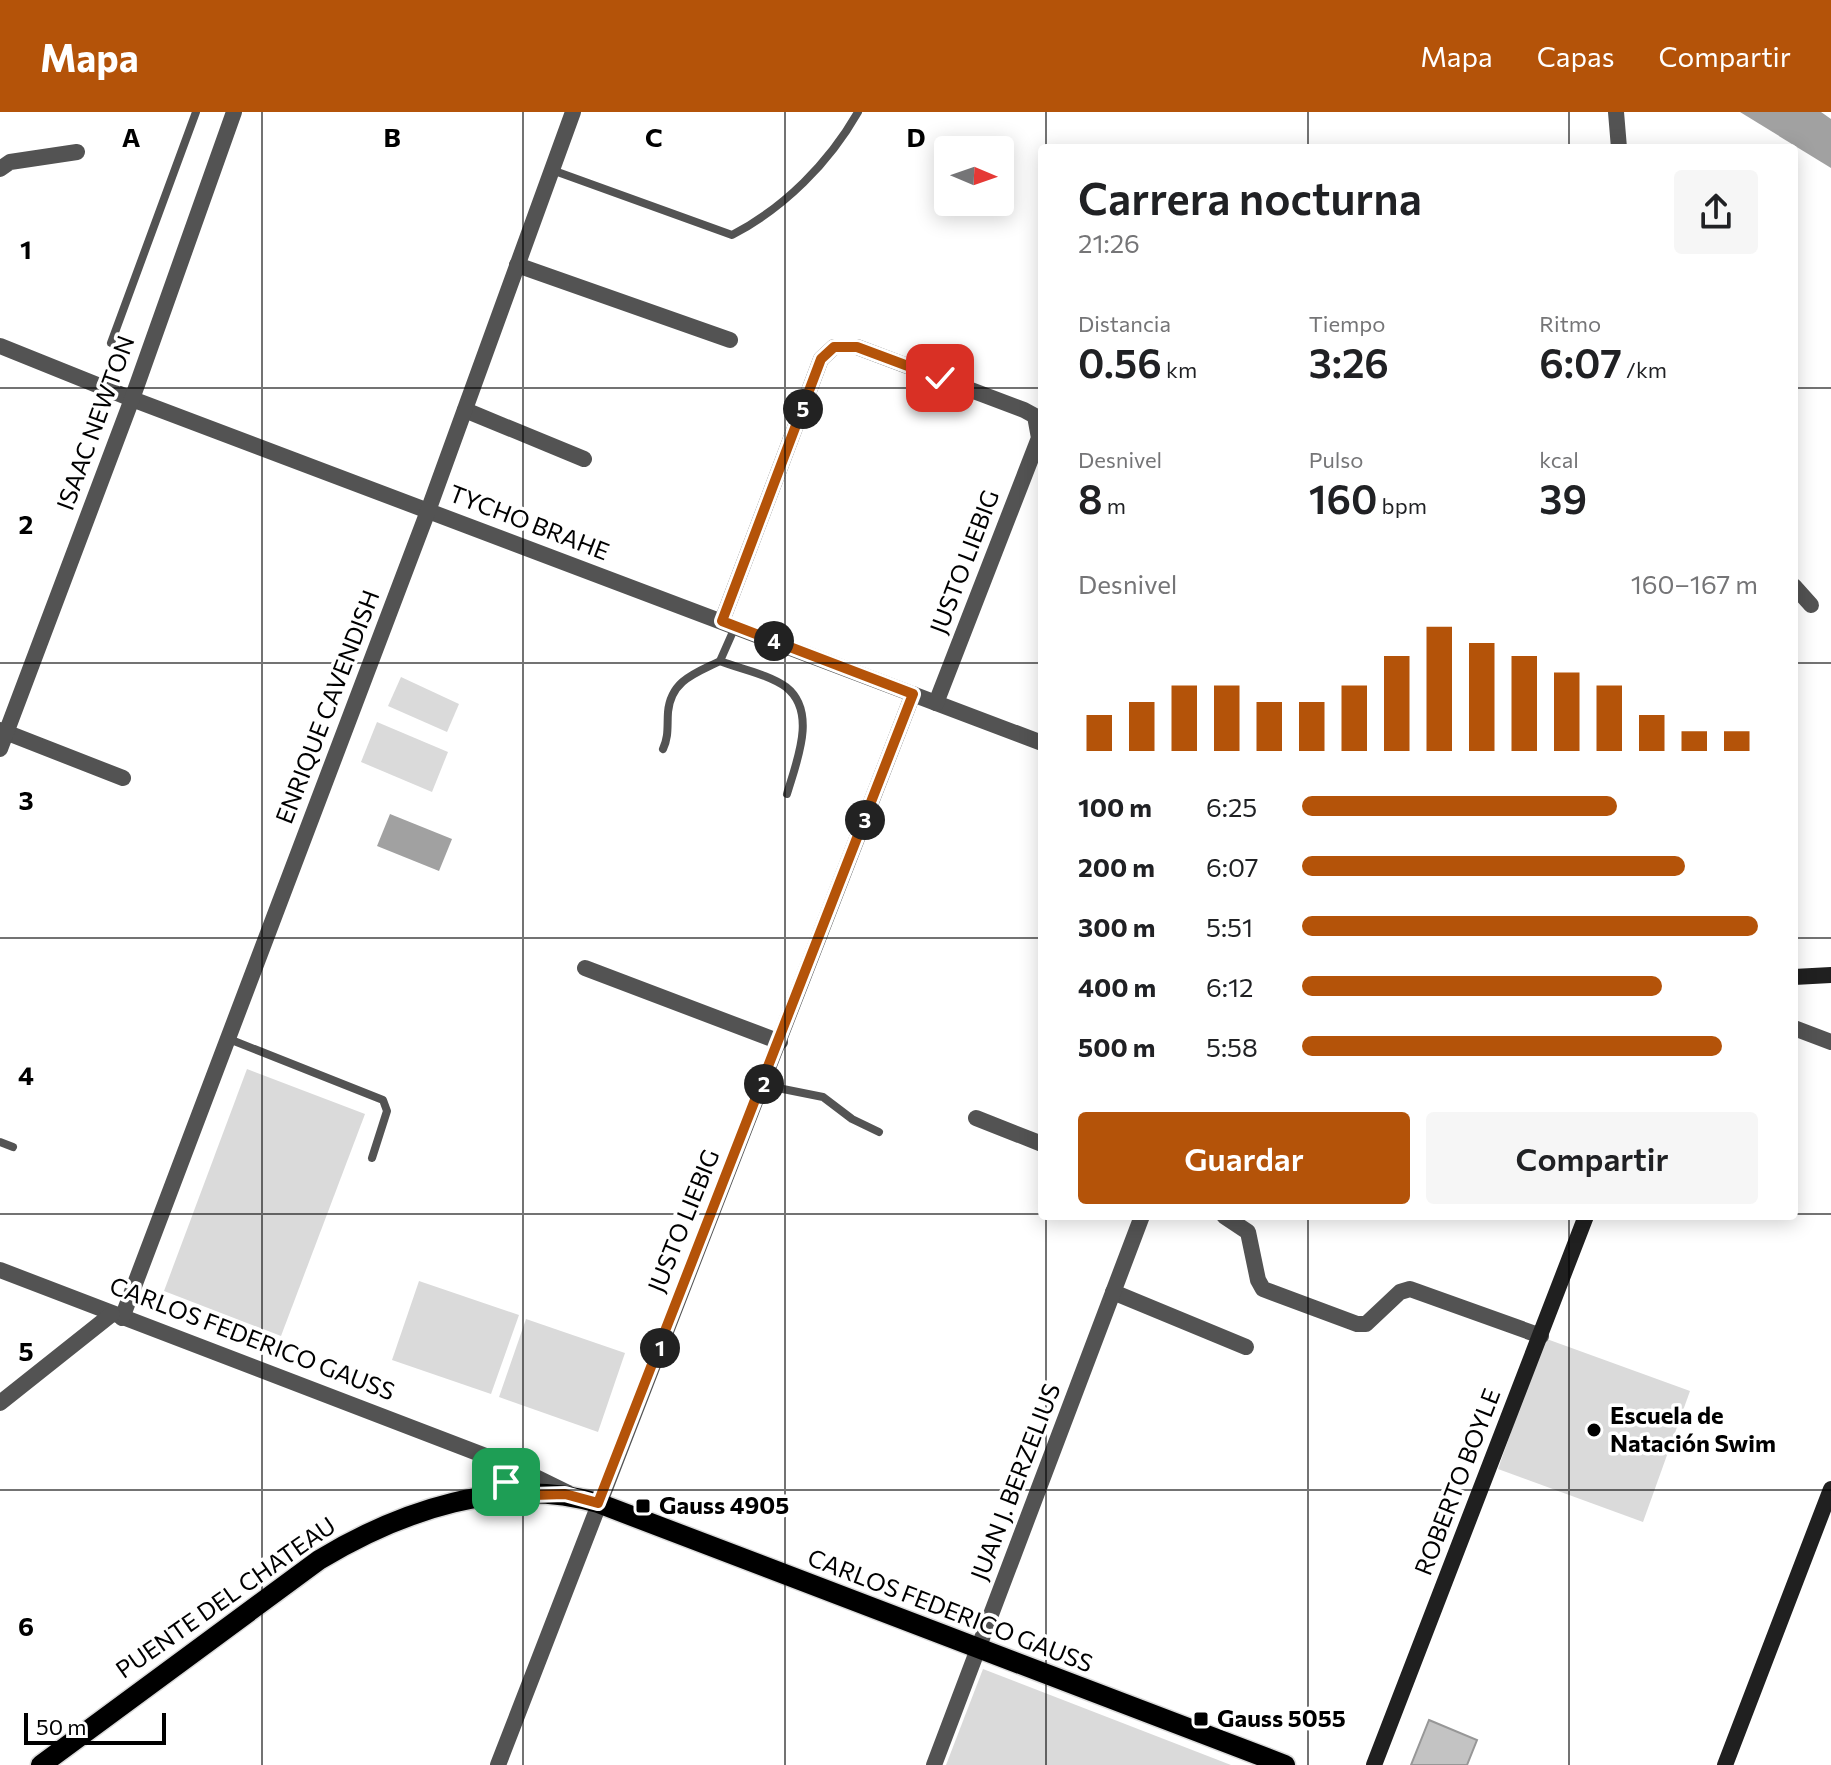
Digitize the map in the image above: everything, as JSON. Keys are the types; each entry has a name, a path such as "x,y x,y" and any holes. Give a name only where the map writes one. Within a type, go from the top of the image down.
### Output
{"main road":[{"path":"1798,977 1831,975"},
{"name":"ROBERTO BOYLE","path":"1374,1765 1584,1220"},
{"path":"1725,1765 1831,1489"},
{"name":"PUENTE DEL CHATEAU","path":"41,1765 319,1560 363,1534 419,1512 499,1496 537,1493 574,1496 598,1503"},
{"name":"CARLOS FEDERICO GAUSS","path":"598,1503 977,1651 1285,1765"}],"street":[{"name":"ISAAC NEWTON","path":"0,749 3,731 132,399 234,112"},
{"name":"ENRIQUE CAVENDISH","path":"117,1316 228,1038 428,511 573,112"},
{"path":"1616,112 1619,144"},
{"path":"0,169 10,162 77,152"},
{"path":"517,265 730,340"},
{"name":"TYCHO BRAHE","path":"0,346 132,399 1038,741"},
{"name":"JUSTO LIEBIG","path":"729,624 821,359 834,347 857,347 1024,410 1035,416 1038,432"},
{"path":"465,410 584,459"},
{"name":"JUSTO LIEBIG","path":"936,703 1038,441"},
{"path":"1798,590 1811,605"},
{"name":"JUSTO LIEBIG","path":"498,1765 913,694"},
{"path":"3,731 123,778"},
{"path":"585,968 780,1042"},
{"path":"1798,1030 1831,1042"},
{"path":"976,1118 1038,1142"},
{"name":"JUAN J. BERZELIUS","path":"934,1765 1140,1220"},
{"path":"1230,1220 1248,1232 1258,1280 1263,1289 1357,1324 1366,1324 1400,1292 1410,1289 1541,1336"},
{"name":"CARLOS FEDERICO GAUSS","path":"0,1270 486,1456 574,1496"},
{"path":"1113,1292 1246,1347"},
{"path":"0,1403 117,1316"},
{"path":"486,1456 505,1472 506,1482 499,1496"}],"lane":[{"path":"111,343 196,112"},
{"path":"551,170 732,235 767,217 840,144 858,112"},
{"path":"663,749 668,740 668,711 678,684 720,661 729,624"},
{"path":"720,661 788,688 803,716 804,734 787,794"},
{"path":"228,1038 383,1100 387,1111 372,1158"},
{"path":"763,1085 823,1097 852,1119 879,1132"},
{"path":"0,1142 13,1147"}],"shaded area":[{"path":"1740,112 1821,112 1831,119 1831,168 1798,148 1798,144 1792,144"},
{"path":"401,677 459,704 447,732 388,706"},
{"path":"377,722 448,752 432,792 361,762"},
{"path":"390,814 452,839 439,871 377,846"},
{"path":"247,1069 365,1114 281,1336 164,1291"},
{"path":"419,1281 519,1315 491,1394 392,1360"},
{"path":"526,1319 625,1353 598,1432 499,1397"},
{"name":"Escuela de Natación Swim","path":"1544,1338 1690,1391 1643,1522 1498,1469"},
{"path":"983,1669 1231,1765 946,1765"}],"building":[{"path":"1429,1720 1477,1740 1467,1765 1411,1765"}],"place":[{"name":"Escuela de Natación Swim","path":"1594,1430"},
{"name":"Gauss 4905","path":"643,1506"},
{"name":"Gauss 5055","path":"1201,1719"}],"route":[{"path":"506,1482 499,1496 565,1494 598,1503 913,694 722,621 821,359 834,347 857,347 940,378"}]}
